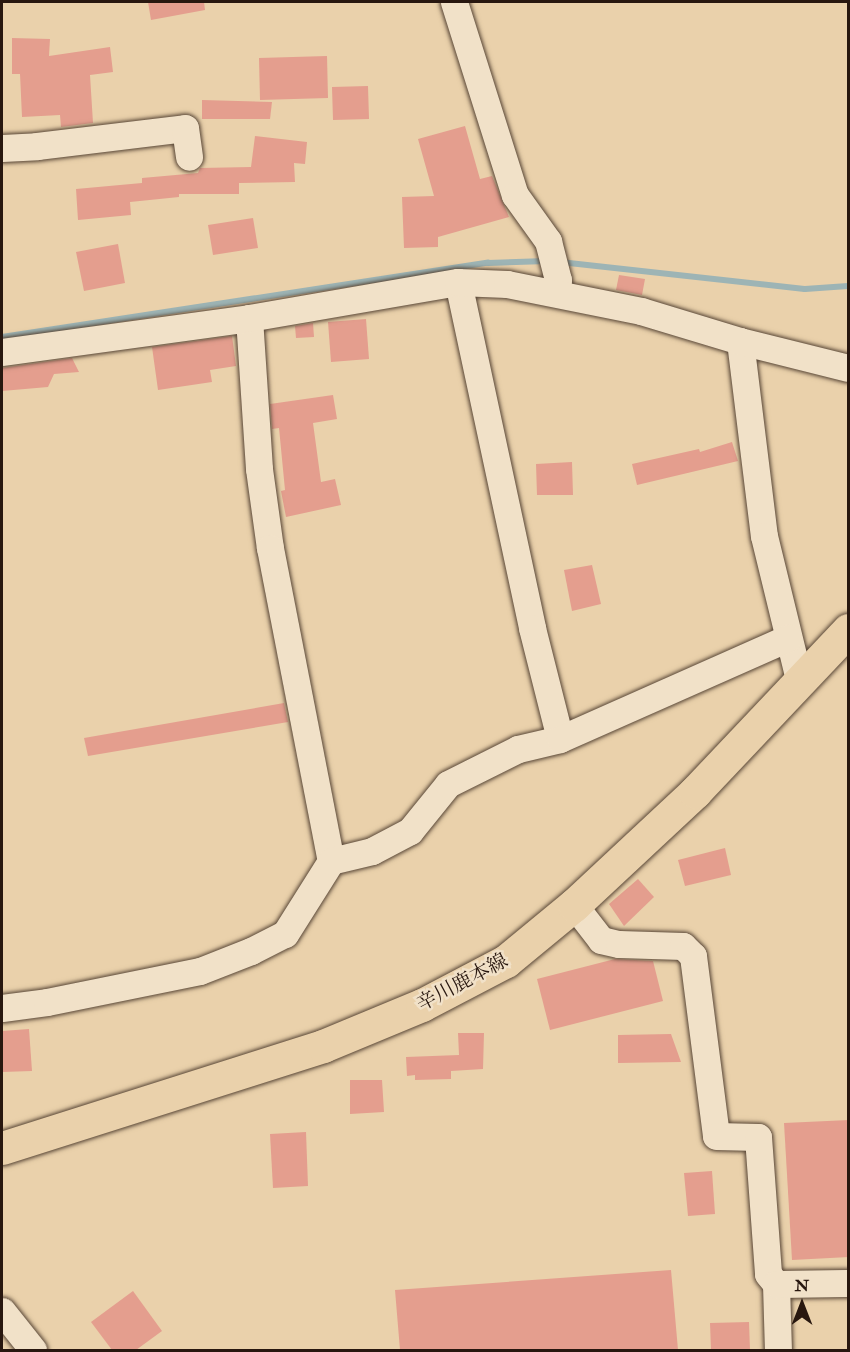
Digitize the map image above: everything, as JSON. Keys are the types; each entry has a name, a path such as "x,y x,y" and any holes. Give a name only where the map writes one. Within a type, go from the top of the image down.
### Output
{"main road":[{"name":"辛川鹿本線","path":"2,1148 323,1046 422,1005 506,961 574,905 695,792 849,630"}],"street":[{"path":"454,2 515,195 548,241 558,280 556,293"},
{"path":"2,148 37,146 185,128 189,158"},
{"path":"458,282 532,628 560,739"},
{"path":"2,352 249,318 458,282 507,284 641,311 740,341 849,368"},
{"path":"2,1008 47,1002 200,971 251,951 285,934 331,861 270,548 259,469 249,318"},
{"path":"740,341 741,372 764,536 800,684"},
{"path":"331,861 372,851 410,831 448,784 518,749 560,739 788,638"},
{"path":"574,905 601,940 619,945 684,946 693,956 716,1136 758,1137 768,1274 776,1284 778,1350"},
{"path":"776,1284 849,1282"},
{"path":"2,1311 33,1350"}],"building":[{"path":"148,2 204,2 205,10 151,20"},
{"path":"12,38 50,39 49,56 110,47 113,72 90,75 93,123 61,127 60,115 22,117 20,74 12,74"},
{"path":"327,56 328,98 260,100 259,58"},
{"path":"368,86 369,119 333,120 332,87"},
{"path":"202,100 272,102 270,119 202,119"},
{"path":"465,126 480,179 492,176 509,217 438,237 438,247 404,248 402,197 434,196 418,139"},
{"path":"255,136 307,142 305,164 294,163 295,182 239,183 239,194 179,194 179,197 130,202 131,215 78,220 76,189 142,183 142,178 198,173 200,168 251,167"},
{"path":"253,218 258,248 213,255 208,225"},
{"path":"118,244 125,283 84,291 76,252"},
{"path":"619,275 645,279 642,295 616,290"},
{"path":"366,319 369,359 331,362 328,322"},
{"path":"313,323 314,337 296,338 295,326"},
{"path":"232,336 236,366 210,370 212,382 158,390 152,347"},
{"path":"72,358 79,372 54,374 48,387 2,391 2,368"},
{"path":"333,395 337,419 313,423 321,482 335,479 341,505 286,517 281,491 285,490 279,428 272,429 270,404"},
{"path":"732,442 738,461 637,485 632,464 699,449 700,452"},
{"path":"572,462 573,495 537,495 536,464"},
{"path":"592,565 601,604 572,611 564,570"},
{"path":"284,703 288,722 88,756 84,738"},
{"path":"725,848 731,875 685,886 678,860"},
{"path":"638,879 654,897 624,926 609,904"},
{"path":"615,959 653,961 663,1001 550,1030 537,979"},
{"path":"29,1029 32,1071 2,1072 2,1031"},
{"path":"458,1033 484,1033 483,1069 451,1071 451,1079 415,1080 415,1075 407,1076 406,1057 459,1055"},
{"path":"671,1034 681,1062 618,1063 618,1035"},
{"path":"350,1080 382,1080 384,1112 350,1114"},
{"path":"849,1120 849,1257 792,1260 784,1123"},
{"path":"306,1132 308,1186 273,1188 270,1134"},
{"path":"712,1171 715,1214 688,1216 684,1173"},
{"path":"671,1270 678,1350 400,1350 395,1290"},
{"path":"133,1291 162,1331 136,1350 112,1350 91,1322"},
{"path":"749,1322 750,1350 711,1350 710,1323"}],"waterway":[{"path":"2,337 488,263 547,261"},
{"path":"560,262 805,289 848,286"}]}
